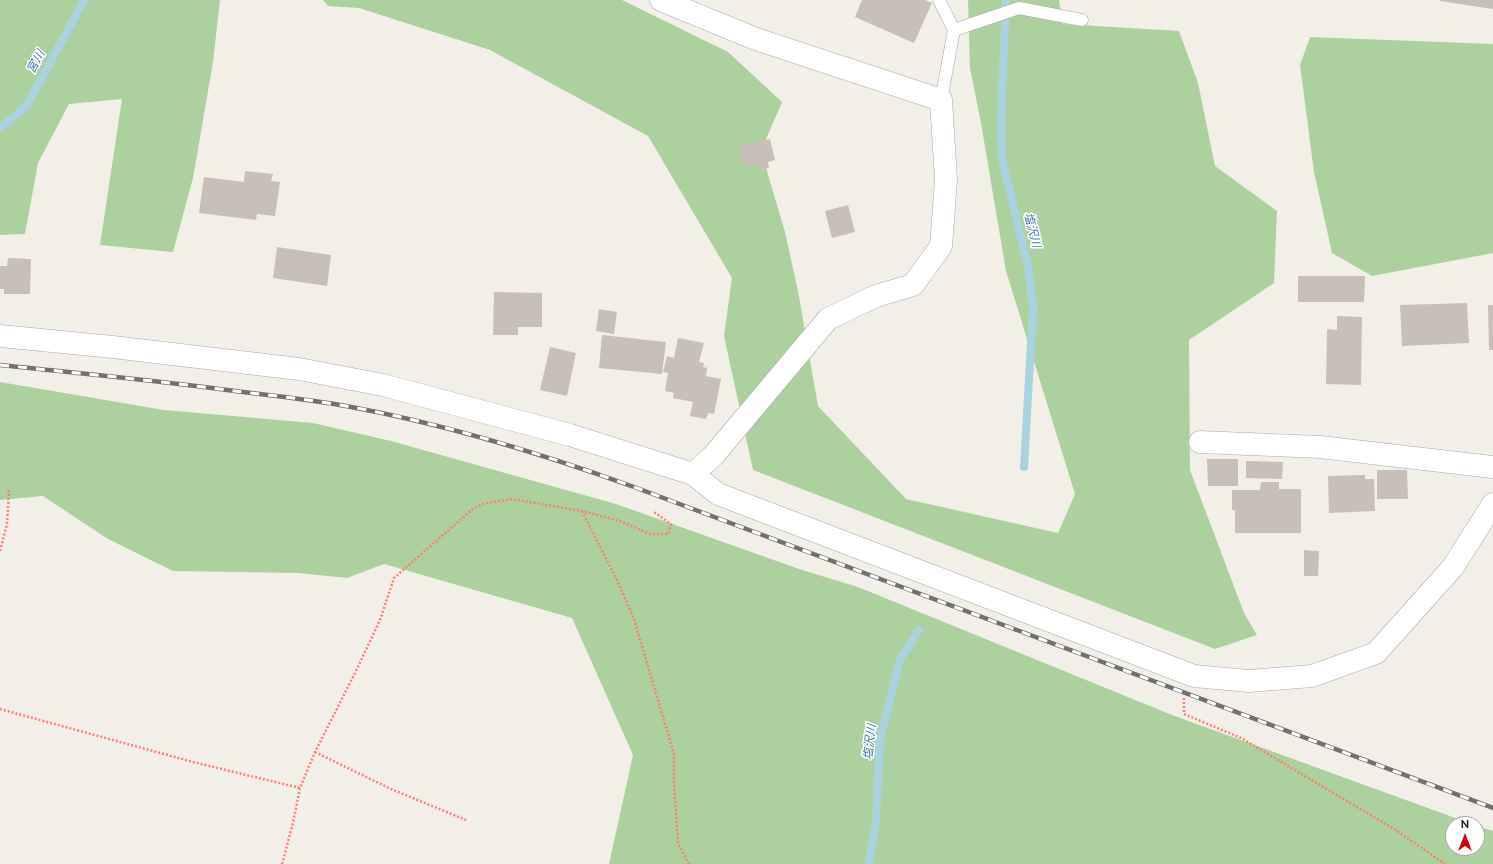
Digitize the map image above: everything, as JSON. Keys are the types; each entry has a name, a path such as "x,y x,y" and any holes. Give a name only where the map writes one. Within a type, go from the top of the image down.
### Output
{"street":[{"path":"661,0 756,39 941,100 946,180 941,246 913,285 876,296 828,319 713,456 694,474"},
{"path":"0,336 114,347 292,368 383,385 570,435 694,474 718,494 1194,676 1249,681 1312,676 1376,653 1453,567 1493,504"},
{"path":"1200,442 1320,447 1493,467"}],"lane":[{"path":"939,0 954,30 941,100"},
{"path":"954,30 1019,8 1082,20"}],"path":[{"path":"0,551 7,524 9,490"},
{"path":"282,864 293,823 300,788 315,752 380,620 394,578 474,508 486,503 512,499 582,511 620,521 650,534 668,534 671,524 654,512"},
{"path":"582,511 618,582 634,619 674,754 674,784 678,843 689,864"},
{"path":"1194,676 1186,692 1184,714 1241,738 1394,829 1445,864"},
{"path":"0,709 193,762 300,788"},
{"path":"315,752 391,789 466,820"}],"green space":[{"path":"0,0 220,0 213,62 193,178 173,252 100,245 122,99 69,104 38,163 25,234 0,235"},
{"path":"323,0 622,0 728,52 782,102 761,151 785,232 798,291 818,406 906,499 1058,533 1075,494 1006,271 981,123 970,68 968,0 1059,0 1063,24 1179,31 1198,83 1215,166 1277,211 1274,283 1189,340 1190,470 1244,613 1257,635 1215,649 753,470 724,336 732,278 648,136 490,50 359,8 328,6"},
{"path":"1310,37 1493,44 1493,253 1372,276 1332,253 1314,172 1300,65"},
{"path":"0,382 164,410 313,423 391,441 616,504 802,570 858,587 1172,715 1450,816 1445,816 1445,856 1485,856 1485,828 1493,831 1493,864 609,864 633,755 572,618 384,564 347,578 299,573 173,571 108,539 43,496 0,500"}],"building":[{"path":"862,0 925,0 932,3 914,43 855,17"},
{"path":"1493,0 1493,9 1440,1"},
{"path":"770,139 775,160 768,162 769,168 760,170 759,164 743,167 738,146"},
{"path":"245,171 273,174 271,181 280,182 275,216 257,214 256,220 199,213 204,177 244,182"},
{"path":"848,205 855,232 832,238 825,211"},
{"path":"277,247 331,255 327,286 273,278"},
{"path":"8,258 31,259 30,294 4,294 4,289 0,289 0,266 7,266"},
{"path":"1298,276 1365,276 1364,302 1298,302"},
{"path":"494,292 542,293 542,327 518,327 518,335 493,335"},
{"path":"1467,303 1469,343 1402,346 1400,305"},
{"path":"1488,305 1493,305 1493,350 1489,350"},
{"path":"599,309 617,312 614,334 596,331"},
{"path":"1337,316 1362,317 1361,385 1326,384 1327,329 1337,330"},
{"path":"602,335 666,342 662,374 599,368"},
{"path":"678,338 704,343 699,362 704,363 703,367 707,368 706,376 721,379 714,414 708,413 706,419 690,416 693,402 673,398 674,393 665,391 668,373 663,372 667,356 674,358"},
{"path":"550,347 576,353 567,396 540,390"},
{"path":"1207,459 1238,459 1238,486 1208,486"},
{"path":"1246,461 1283,462 1282,479 1246,478"},
{"path":"1377,470 1407,470 1408,499 1377,499"},
{"path":"1365,475 1365,479 1374,479 1375,511 1329,513 1328,476"},
{"path":"1261,482 1279,482 1279,489 1301,489 1301,533 1235,533 1235,510 1232,510 1232,490 1260,490"},
{"path":"1304,550 1319,551 1318,576 1304,576"}],"waterway":[{"name":"宮川","path":"0,128 27,105 84,0"},
{"name":"塩沢川","path":"1006,0 1001,107 1001,155 1028,266 1033,308 1024,467"},
{"name":"塩沢川","path":"869,864 876,817 880,739 900,659 919,630"}],"railway":[{"path":"0,365 286,397 383,413 492,440 634,487 1493,808"}]}
